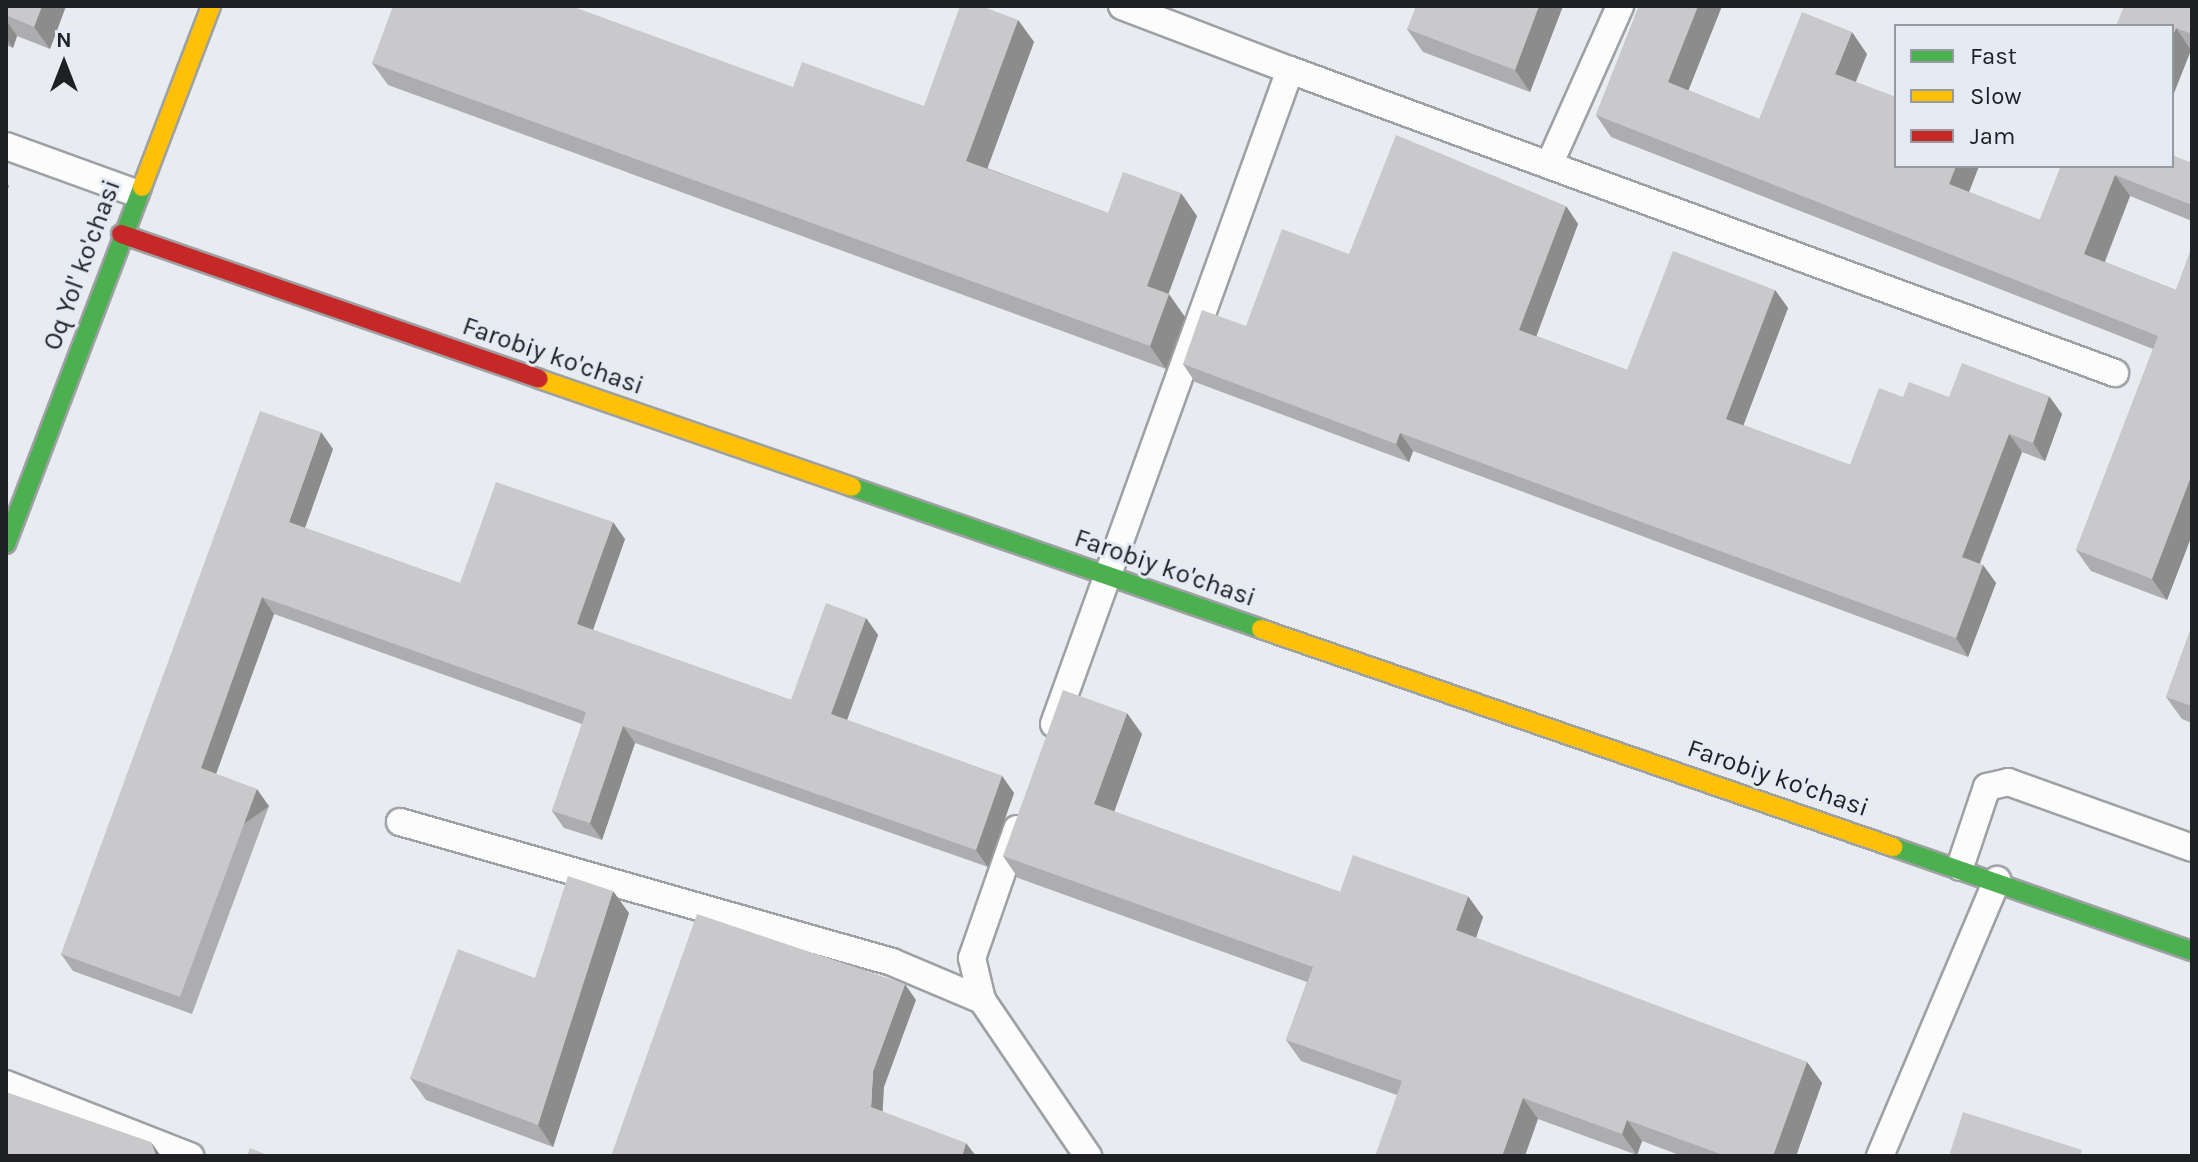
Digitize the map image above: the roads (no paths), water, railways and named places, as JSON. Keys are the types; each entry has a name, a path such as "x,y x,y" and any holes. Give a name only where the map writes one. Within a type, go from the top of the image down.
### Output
{"street":[{"name":"Oq Yol' ko'chasi","path":"6,544 136,193 211,6"},
{"name":"Farobiy ko'chasi","path":"121,234 1960,867 2192,951"}],"lane":[{"path":"1122,6 2115,373"},
{"path":"1549,165 1620,6"},
{"path":"1044,752 1105,575 1290,70"},
{"path":"6,146 136,193"},
{"path":"1960,867 1987,787 2008,782 2192,848"},
{"path":"1029,796 972,958 982,1000 1088,1156"},
{"path":"400,822 892,962 982,1000"},
{"path":"1880,1156 1997,880"},
{"path":"6,1084 190,1156"}]}
